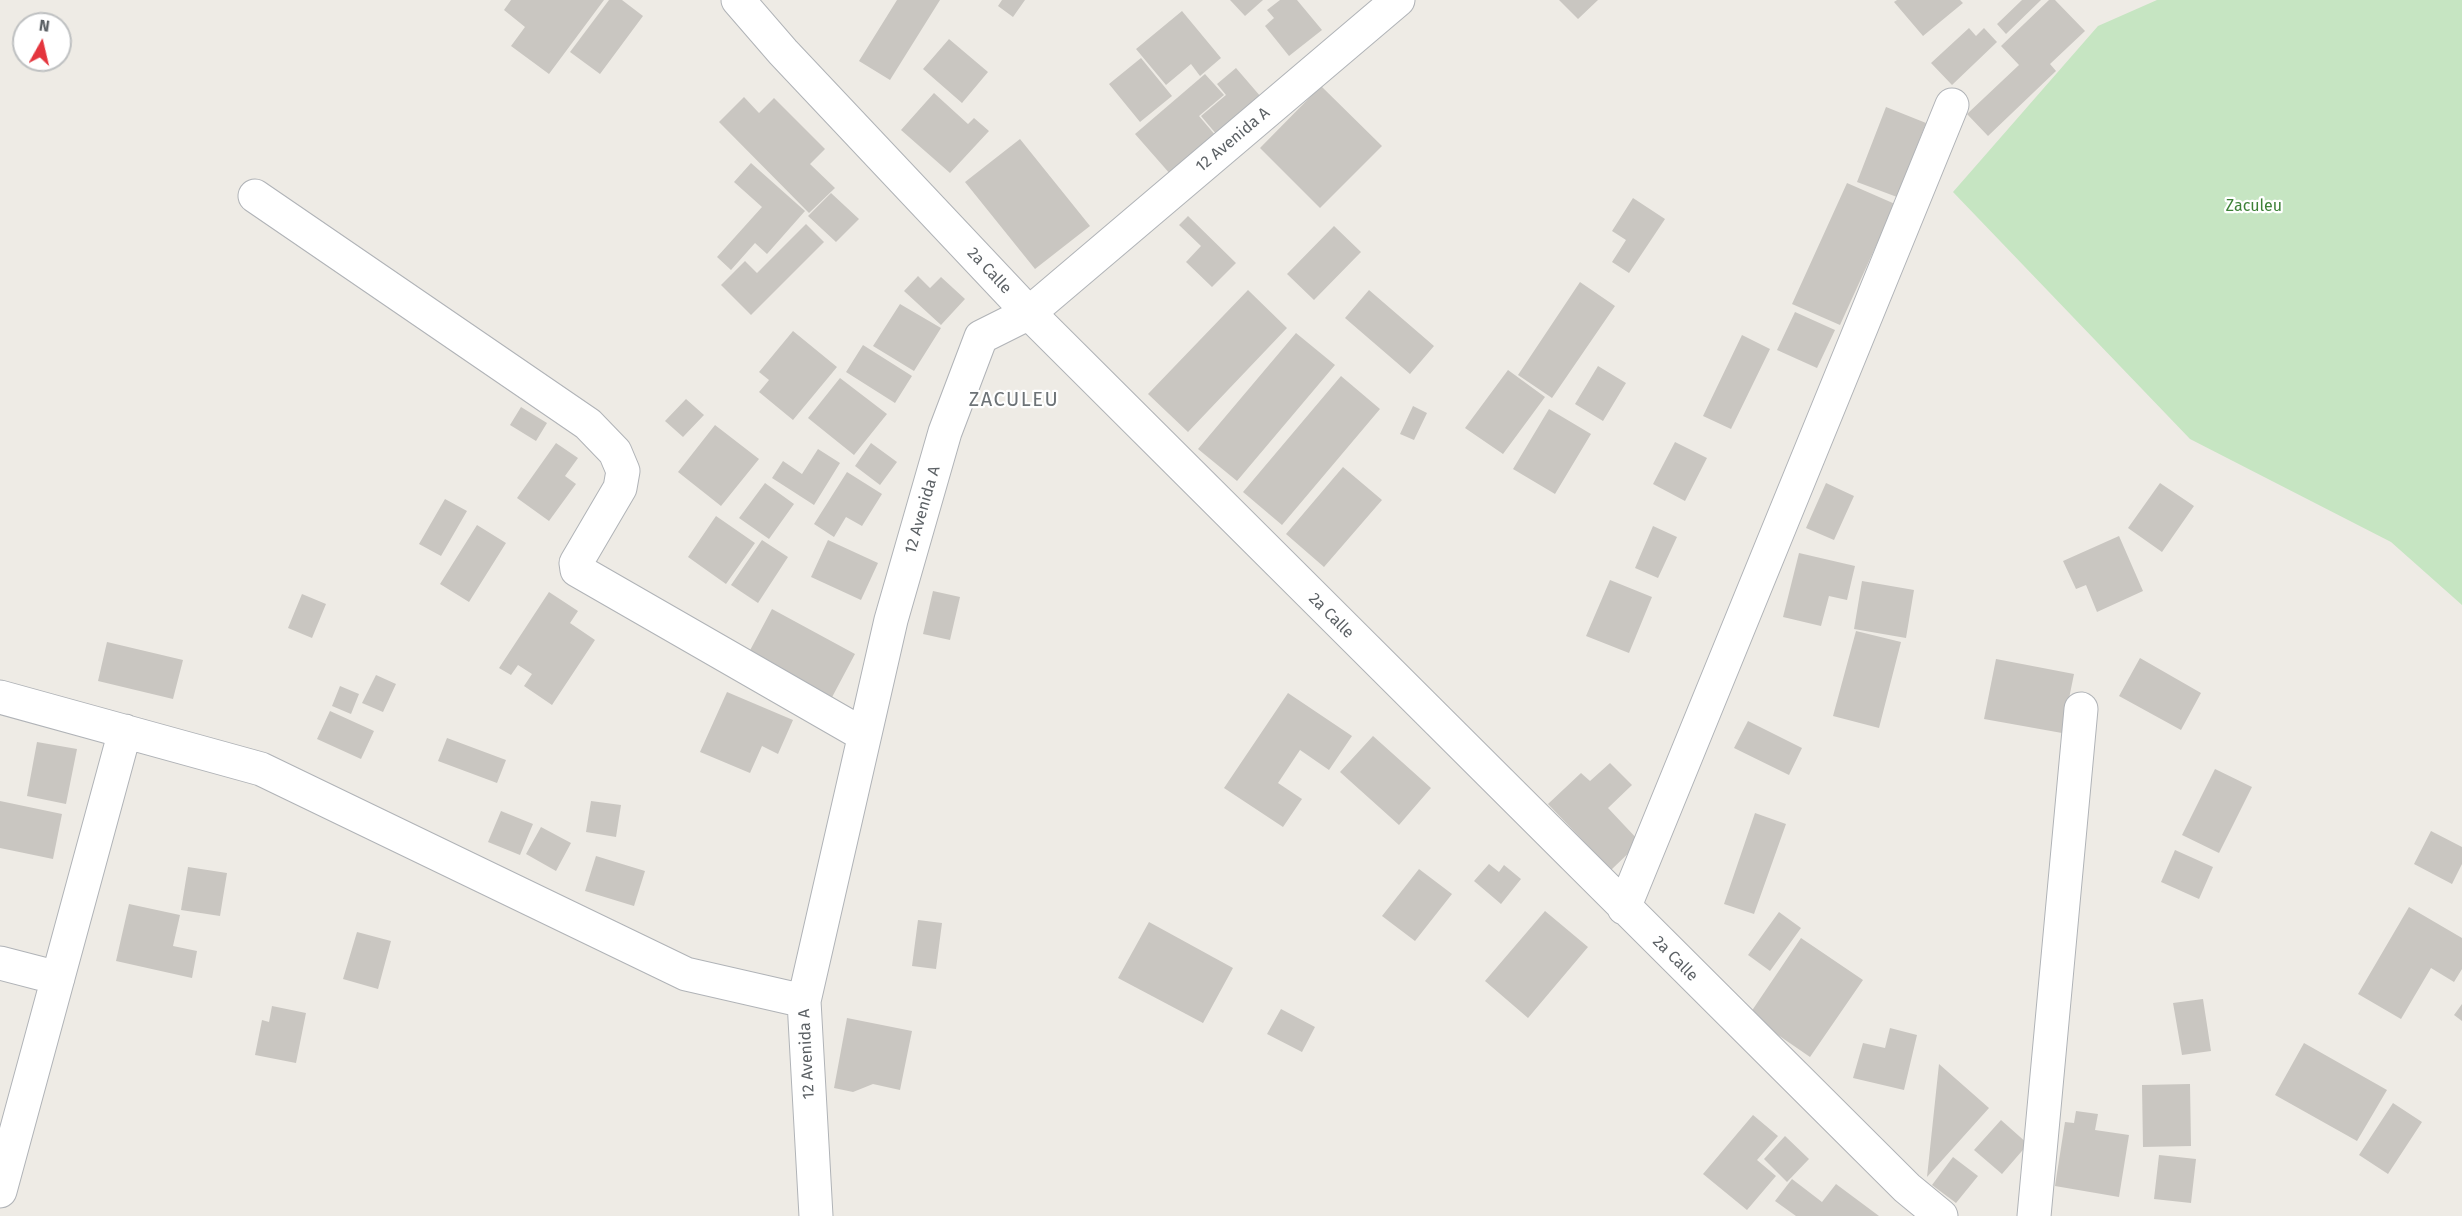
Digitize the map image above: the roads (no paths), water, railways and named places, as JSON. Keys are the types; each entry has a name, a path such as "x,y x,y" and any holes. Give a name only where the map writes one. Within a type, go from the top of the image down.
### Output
{"street":[{"name":"2a Calle","path":"738,0 783,52 1029,314 1907,1188 1941,1216"},
{"name":"12 Avenida A","path":"816,1216 804,1001 891,620 959,391 981,337 1029,314 1398,0"},
{"path":"1624,908 1952,105"},
{"path":"255,196 588,424 615,452 623,471 620,488 576,563 577,570 864,735"},
{"path":"0,697 261,769 686,974 804,1001"},
{"path":"2034,1216 2081,709"},
{"path":"0,1191 125,731"},
{"path":"0,963 58,978"}],"district":[{"name":"ZACULEU","path":"1014,400"}],"park label":[{"name":"Zaculeu","path":"2254,207"}]}
